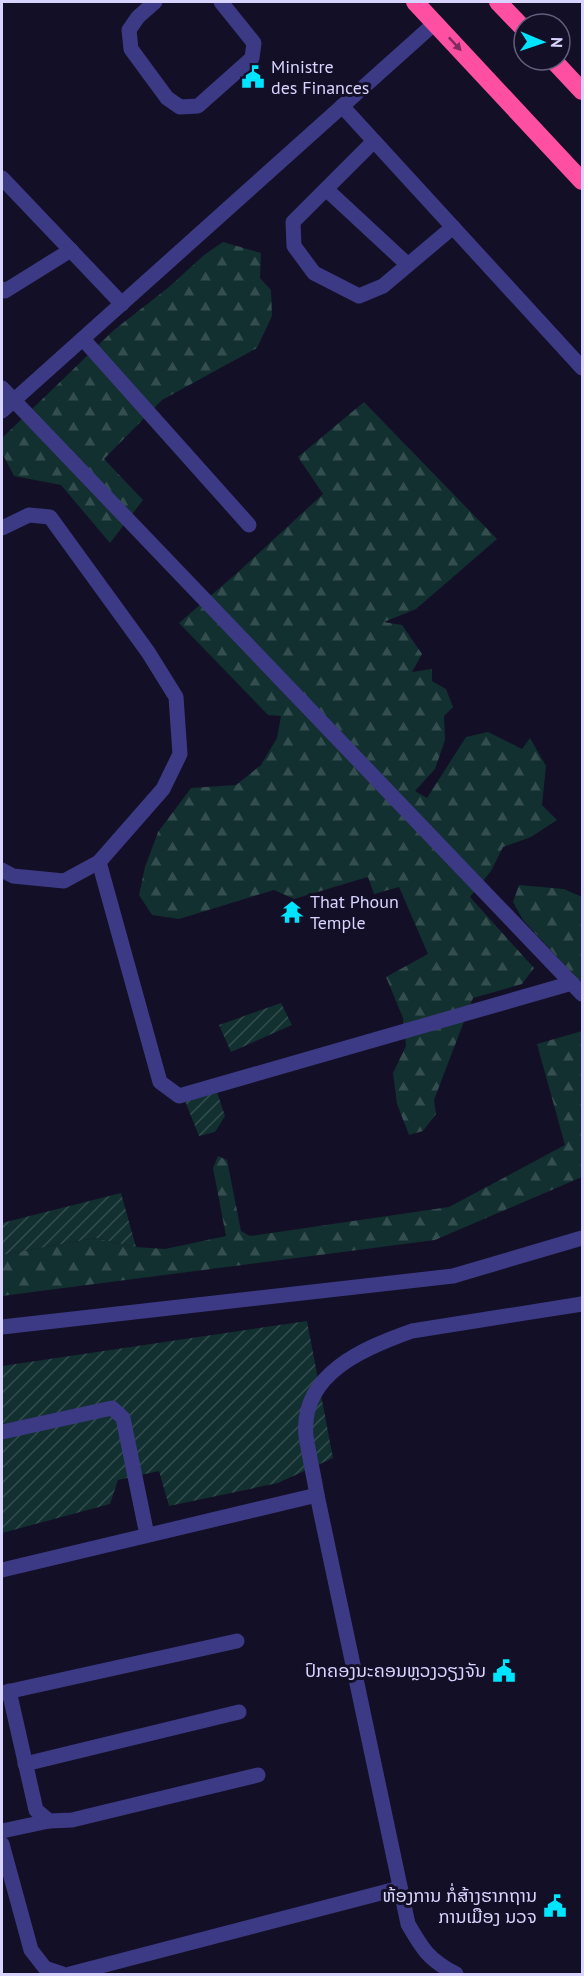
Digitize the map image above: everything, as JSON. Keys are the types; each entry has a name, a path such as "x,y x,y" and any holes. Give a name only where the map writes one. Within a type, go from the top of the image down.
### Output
{"highway":[{"path":"415,2 582,181"},
{"path":"498,2 512,17"},
{"path":"564,72 582,91"}],"street":[{"path":"155,2 138,16 129,30 131,49 167,98 180,107 198,106 252,58 254,43 221,2"},
{"path":"8,406 435,23"},
{"path":"342,106 582,368"},
{"path":"374,141 292,222 294,246 314,273 359,296 383,286 453,227"},
{"path":"2,178 122,304"},
{"path":"326,189 408,265"},
{"path":"2,289 5,291 71,250"},
{"path":"83,339 249,525"},
{"path":"2,388 8,406 577,988 179,1096 160,1082 99,862"},
{"path":"2,528 29,515 50,517 148,652 176,697 180,754 163,789 99,862 64,881 13,876 2,870"},
{"path":"2,1327 453,1275 582,1238"},
{"path":"456,1974 437,1964 423,1949 408,1924 306,1434 308,1406 321,1382 341,1365 362,1351 412,1331 582,1304"},
{"path":"2,1432 112,1408 123,1418 147,1535"},
{"path":"2,1570 318,1496"},
{"path":"49,1821 36,1810 26,1764 5,1692 237,1641"},
{"path":"26,1764 239,1712"},
{"path":"2,1831 49,1821 72,1820 258,1775"},
{"path":"2,1844 31,1950 45,1968 63,1974"},
{"path":"70,1974 400,1888"}],"green space":[{"path":"223,242 261,253 260,278 271,290 272,316 257,348 162,400 104,459 143,500 110,543 61,485 14,476 2,453 2,438 114,330 169,287 204,255"},
{"path":"364,402 497,539 416,609 384,622 402,625 422,654 412,672 432,669 432,681 446,689 453,707 444,716 445,740 435,769 415,791 427,798 466,737 488,732 522,749 530,738 546,766 542,805 557,820 531,837 503,847 491,871 470,897 534,968 522,984 473,998 434,1100 436,1114 423,1131 409,1135 397,1104 393,1073 406,1046 403,1018 386,977 428,954 399,887 374,894 368,877 294,899 274,890 179,919 152,915 139,895 145,867 158,832 191,788 236,785 261,765 277,738 281,716 268,715 179,623 323,494 298,457"},
{"path":"519,885 564,889 582,897 582,984 523,920 513,902"},
{"path":"281,1003 292,1025 231,1052 219,1025"},
{"path":"582,1031 582,1177 435,1240 2,1296 2,1255 95,1238 136,1247 165,1249 226,1236 213,1168 218,1156 227,1160 241,1231 250,1236 449,1207 565,1145 537,1044"},
{"path":"217,1092 225,1116 215,1132 199,1136 185,1101"},
{"path":"121,1193 136,1247 95,1238 2,1255 2,1223"},
{"path":"307,1321 333,1458 278,1483 169,1506 159,1471 118,1480 110,1504 2,1533 2,1366"}],"place":[{"name":"Ministre des Finances","path":"253,77"},
{"name":"That Phoun Temple","path":"292,912"},
{"name":"ປົກຄອງນະຄອນຫຼວງວຽງຈັນ","path":"504,1671"},
{"name":"ຫ້ອງການ ກໍ່ສ້າງຮາກຖານ ການເມືອງ ນວຈ","path":"555,1906"}]}
